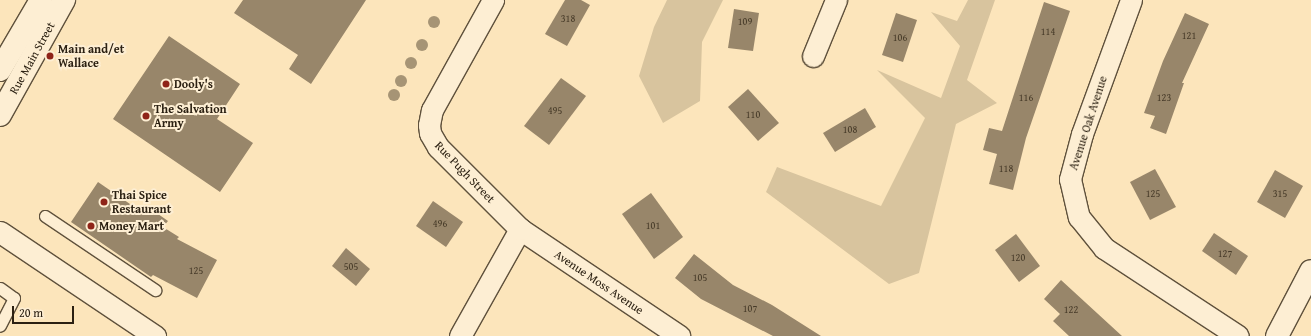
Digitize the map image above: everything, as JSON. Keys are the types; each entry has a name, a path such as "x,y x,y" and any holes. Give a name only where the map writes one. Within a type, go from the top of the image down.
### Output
{"main road":[{"name":"Rue Main Street","path":"0,70 41,0"},
{"name":"Rue Main Street","path":"0,115 64,0"},
{"path":"1277,336 1311,271"}],"street":[{"name":"Rue Pugh Street","path":"493,0 432,110 429,125 430,133 438,146 520,229"},
{"path":"813,56 836,0"},
{"name":"Avenue Oak Avenue","path":"1131,0 1082,134 1070,179 1079,217 1104,248 1238,336"},
{"path":"460,336 520,229"},
{"name":"Avenue Moss Avenue","path":"520,229 679,336"},
{"path":"0,232 155,336"}],"lane":[{"path":"45,216 155,290"},
{"path":"0,288 14,298 0,326"}],"shaded area":[{"path":"667,0 723,0 702,42 700,101 663,123 639,76 654,27"},
{"path":"968,0 995,0 967,80 997,103 956,124 919,273 889,284 766,192 777,167 881,206 925,118 877,70 941,98 960,46 931,12 957,21"}],"building":[{"path":"243,0 366,0 311,84 289,69 298,55 234,13"},
{"path":"565,0 581,0 590,5 567,46 545,34"},
{"path":"1044,2 1070,11 1026,138 1013,190 989,184 997,154 983,150 989,128 1002,131"},
{"path":"734,9 759,13 753,51 728,48"},
{"path":"896,13 917,20 903,62 882,55"},
{"path":"1185,13 1209,24 1182,83 1184,83 1166,134 1150,128 1155,116 1144,113 1163,61"},
{"path":"169,36 240,84 217,119 253,143 220,192 113,119"},
{"path":"561,78 586,96 549,145 524,126"},
{"path":"748,89 779,123 758,141 728,107"},
{"path":"865,108 876,127 835,152 823,133"},
{"path":"1155,169 1176,207 1150,220 1130,182"},
{"path":"1275,170 1303,186 1285,218 1257,202"},
{"path":"98,182 146,215 151,209 168,221 163,227 179,237 177,239 217,260 197,298 153,275 151,277 71,222"},
{"path":"651,193 683,237 654,259 622,214"},
{"path":"433,201 463,222 446,247 416,226"},
{"path":"1214,233 1248,256 1236,275 1202,251"},
{"path":"1016,234 1040,266 1019,282 995,250"},
{"path":"346,248 370,269 356,286 332,266"},
{"path":"694,254 733,285 772,305 821,336 773,336 701,299 675,278"},
{"path":"1061,280 1122,336 1069,336 1053,321 1060,314 1044,299"}],"place":[{"name":"Main and/et Wallace","path":"50,56"},
{"name":"Dooly's","path":"166,84"},
{"name":"The Salvation Army","path":"146,116"},
{"name":"Thai Spice Restaurant","path":"104,202"},
{"name":"Money Mart","path":"91,226"}]}
